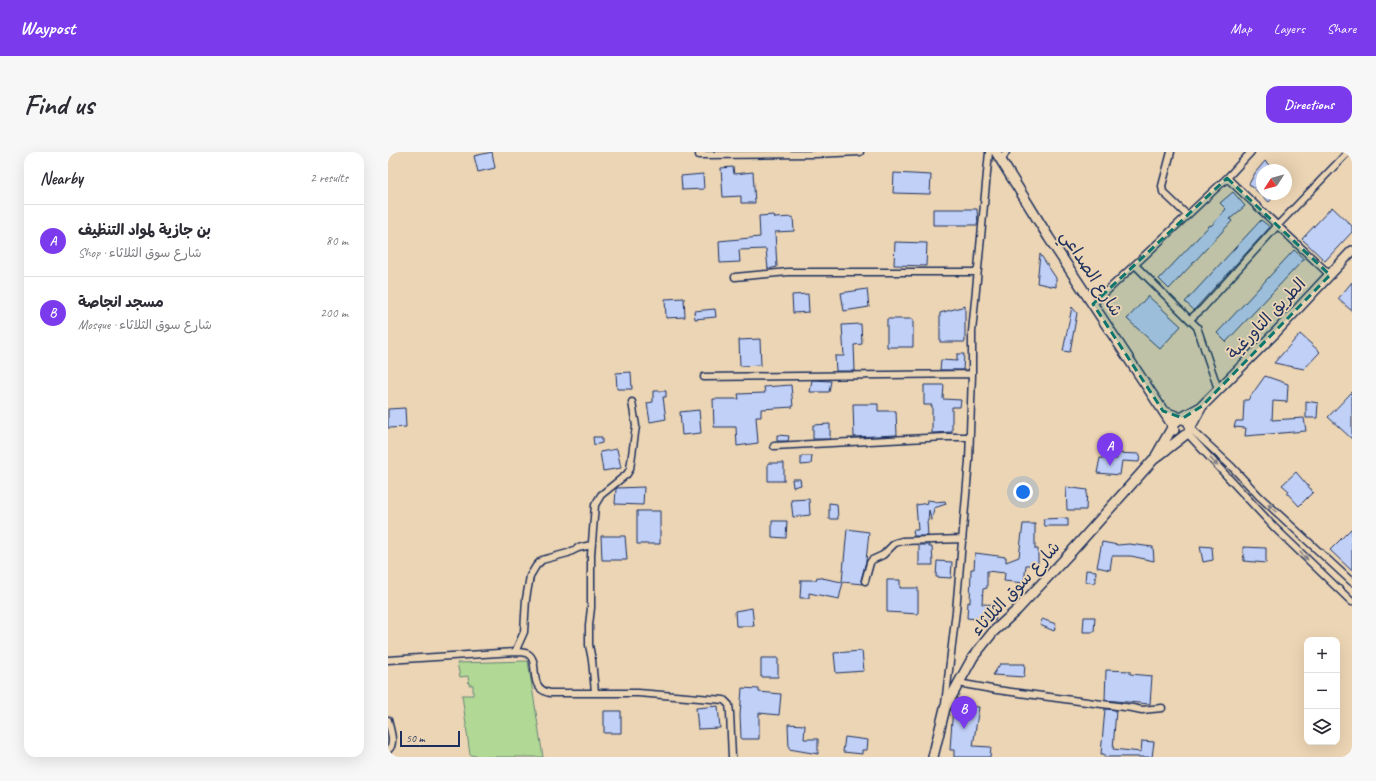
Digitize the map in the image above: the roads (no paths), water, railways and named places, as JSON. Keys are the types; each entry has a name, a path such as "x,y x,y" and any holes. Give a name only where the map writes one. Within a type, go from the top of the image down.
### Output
{"street":[{"path":"699,154 816,154 860,152"},
{"path":"945,708 956,611 970,438 972,332 989,152"},
{"name":"شارع الصداعي","path":"996,152 1173,426"},
{"path":"1001,161 1006,152"},
{"path":"1171,152 1162,186 1163,192 1188,215"},
{"path":"1093,304 1227,178 1251,152"},
{"path":"1190,319 1202,309 1278,225 1348,152"},
{"path":"1227,178 1330,275"},
{"name":"الطريق التاورغية","path":"1202,406 1277,331 1352,251"},
{"path":"1135,265 1197,327 1218,389"},
{"path":"735,277 775,272 977,272"},
{"path":"704,377 972,374"},
{"path":"595,692 589,645 591,608 591,545 594,505 596,500 601,495 627,474 630,469 636,426 632,402"},
{"path":"1153,460 1175,421 1183,418 1202,406"},
{"path":"1153,460 1187,432 1202,406"},
{"path":"1163,411 1183,418 1189,423 1187,432"},
{"path":"1173,426 1177,434 1187,432 1232,467 1260,496 1352,582"},
{"path":"1187,432 1274,527 1352,602"},
{"path":"774,446 946,437 970,438"},
{"name":"شارع سوق الثلاثاء","path":"932,757 945,708 973,657 993,632 1017,610 1153,460"},
{"path":"865,581 872,560 884,555 895,543 902,541 962,539"},
{"path":"515,652 524,632 526,599 530,576 536,566 542,560 591,545"},
{"path":"388,660 515,652 526,653 529,654 532,659 537,685 543,692 595,692 724,700 729,705 732,757"},
{"path":"958,683 997,690 1142,710 1162,708"},
{"path":"388,720 393,744 388,750"}],"place":[{"name":"بن جازية لمواد التنظيف","path":"1110,466"},
{"name":"مسجد انجاصة","path":"964,729"}]}
